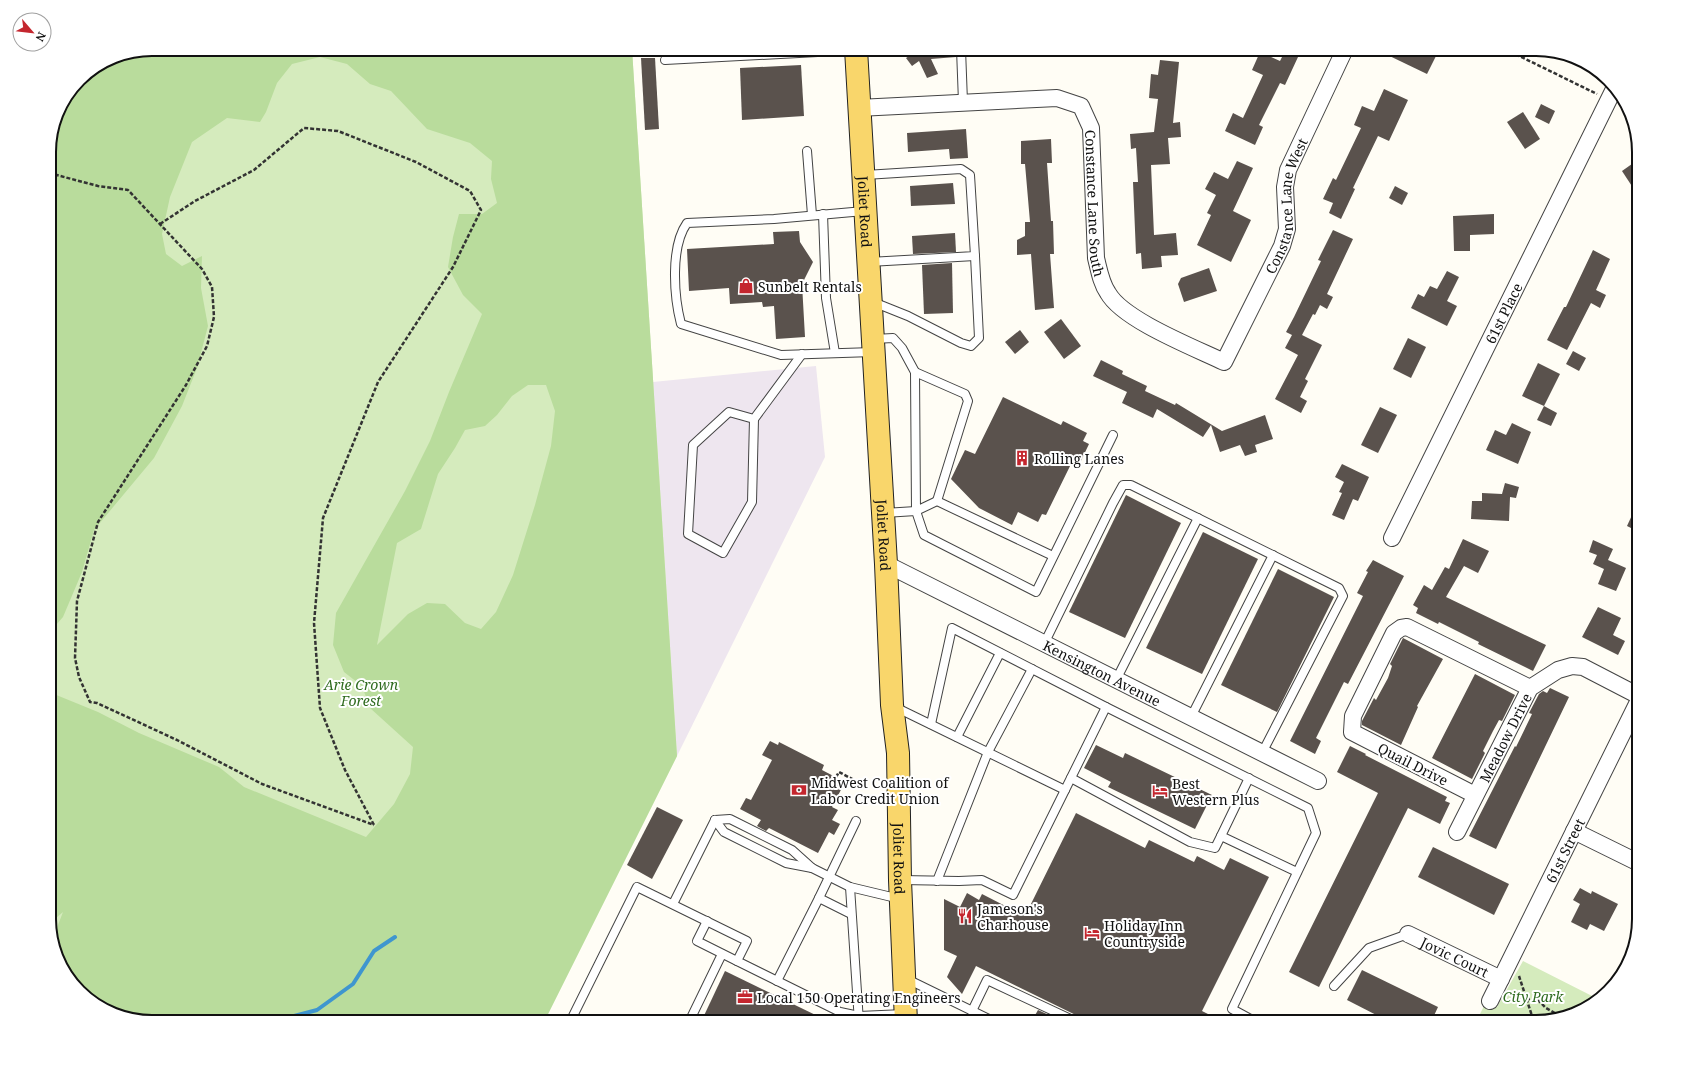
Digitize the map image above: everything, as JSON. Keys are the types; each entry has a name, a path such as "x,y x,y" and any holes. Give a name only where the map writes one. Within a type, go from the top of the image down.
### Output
{"main road":[{"name":"Joliet Road","path":"856,56 858,108 886,564 892,705 898,753 900,890 906,1015"}],"street":[{"name":"Constance Lane West","path":"1224,362 1282,246 1287,230 1285,187 1288,170 1342,56"},
{"name":"61st Place","path":"1392,538 1612,95"},
{"name":"Constance Lane South","path":"858,108 1057,98 1081,106 1091,128 1096,258 1100,275 1108,294 1120,307 1139,321 1224,362"},
{"name":"Kensington Avenue","path":"886,564 1318,781"},
{"name":"Quail Drive","path":"1475,795 1352,732 1354,716 1394,633 1401,628 1407,627 1530,688"},
{"name":"Meadow Drive","path":"1457,832 1530,688 1558,670 1572,666 1583,667 1632,692"},
{"name":"61st Street","path":"1490,1001 1632,714"},
{"path":"1574,831 1632,860"},
{"name":"Jovic Court","path":"1408,934 1501,980"}],"lane":[{"path":"665,60 741,56"},
{"path":"961,56 963,102"},
{"path":"806,151 812,215"},
{"path":"863,175 961,169 970,175 979,338 971,346 961,343 908,316 870,301"},
{"path":"865,211 687,223 681,232 675,262 676,307 681,324 781,355 835,353 873,345 892,338 902,348 915,372 916,511 924,535 1036,592 1113,435"},
{"path":"823,214 826,298 835,353"},
{"path":"868,262 975,256"},
{"path":"754,419 729,412 693,445 688,534 723,553 752,502 754,419 802,354"},
{"path":"883,513 916,511 937,501 968,401 965,394 915,372"},
{"path":"1044,644 1123,485 1131,485 1339,588 1343,596 1262,753"},
{"path":"937,501 1053,556"},
{"path":"1116,680 1198,518"},
{"path":"1191,717 1273,555"},
{"path":"931,724 952,628 1308,808 1316,832 1232,1009 1243,1015"},
{"path":"957,737 1000,653"},
{"path":"937,881 988,752 1032,669"},
{"path":"892,705 1065,790"},
{"path":"715,820 724,832 779,860 786,863 812,868 850,887 900,890 937,881 982,880 1012,895 1106,707"},
{"path":"1071,778 1190,842 1215,848 1249,778"},
{"path":"715,820 730,819 792,850 812,868"},
{"path":"673,904 715,820"},
{"path":"778,981 856,821"},
{"path":"1221,836 1297,872"},
{"path":"573,1015 637,887 747,941 737,961"},
{"path":"850,887 859,1015"},
{"path":"819,898 851,914"},
{"path":"707,921 697,941 848,1015"},
{"path":"1334,986 1369,948 1408,934"},
{"path":"692,1015 722,954"},
{"path":"904,978 980,1015"},
{"path":"972,1011 987,980 1062,1015"}],"path":[{"path":"1521,56 1612,95"},
{"path":"56,175 98,186 128,190 202,269 212,287 214,317 207,346 186,384 98,522 77,601 75,658 79,677 90,702 97,703 177,740 262,784 374,825 345,770 320,708 314,623 323,518 378,382 453,267 481,210 470,191 416,162 338,131 304,128 254,170 195,201 160,224"},
{"path":"836,777 839,772 854,780"},
{"path":"1511,960 1518,973 1532,1015"},
{"path":"1526,999 1537,999 1546,1008 1555,1013"}],"shaded area":[{"path":"816,366 825,457 677,756 653,382"}],"green space":[{"name":"Arie Crown Forest","path":"146,56 632,56 677,756 548,1015 152,1015 127,1012 109,1005 99,999 80,982 63,956 59,944 56,925 56,146 59,127 63,115 72,99 84,84 99,72 115,63 127,59"},
{"name":"Arie Crown Forest","path":"146,56 632,56 677,756 548,1015 152,1015 127,1012 109,1005 99,999 80,982 63,956 57,929 63,912 56,918 56,695 98,712 139,733 219,767 244,787 366,837 394,804 410,774 413,747 370,708 362,686 344,672 333,645 336,613 405,491 430,441 482,314 463,295 448,267 453,237 459,214 482,214 497,203 491,179 492,161 470,143 427,129 391,91 370,84 347,64 320,57 292,64 277,83 266,112 260,122 227,118 192,142 170,197 162,234 166,254 182,266 202,256 201,288 208,326 197,368 182,406 154,458 94,530 82,572 63,617 56,625 56,146 59,127 63,115 72,99 84,84 99,72 115,63 127,59","holes":["528,385 546,385 555,411 551,446 535,505 513,575 496,612 481,629 465,623 445,604 427,603 408,614 377,645 397,543 421,529 438,474 465,430 485,426 497,415 512,396"]},
{"name":"City Park","path":"1523,961 1592,996 1573,1008 1561,1012 1536,1015 1480,1015 1486,1002 1497,1007"}],"building":[{"path":"909,56 956,56 931,59 938,74 927,78 919,61 912,66 906,58"},
{"path":"1258,56 1269,56 1280,61 1282,56 1298,57 1285,85 1280,83 1259,125 1263,127 1255,145 1225,131 1233,113 1243,118 1263,75 1252,70"},
{"path":"1390,56 1436,56 1427,74"},
{"path":"641,58 655,58 659,129 645,130"},
{"path":"1160,60 1179,62 1173,123 1180,122 1181,137 1168,138 1170,164 1151,165 1154,235 1176,233 1178,255 1161,256 1162,267 1142,269 1141,253 1136,254 1133,182 1138,182 1136,148 1131,149 1130,134 1154,132 1158,99 1149,98 1151,74 1158,75"},
{"path":"801,65 804,116 742,120 740,68"},
{"path":"1384,89 1408,100 1389,141 1378,136 1353,188 1355,189 1341,219 1329,213 1333,203 1323,199 1333,178 1336,180 1361,128 1354,125 1362,106 1374,111"},
{"path":"1541,104 1555,111 1549,124 1535,117"},
{"path":"1523,112 1540,139 1525,149 1507,122"},
{"path":"966,129 968,158 950,159 949,149 908,152 907,133"},
{"path":"1051,139 1052,163 1047,163 1051,221 1053,221 1054,254 1050,254 1054,308 1035,310 1031,254 1017,255 1017,240 1025,236 1025,222 1030,222 1025,164 1021,164 1021,141"},
{"path":"1237,161 1253,168 1233,211 1251,220 1231,262 1197,245 1211,215 1207,213 1216,195 1205,189 1214,172 1228,179"},
{"path":"1632,164 1632,186 1622,171"},
{"path":"953,183 955,204 911,206 910,186"},
{"path":"1395,186 1408,193 1402,205 1389,198"},
{"path":"1494,214 1494,234 1470,235 1470,251 1454,251 1453,216"},
{"path":"1333,230 1353,239 1327,294 1333,297 1327,309 1320,305 1315,315 1313,314 1302,335 1322,345 1305,379 1308,381 1300,397 1307,401 1301,413 1275,399 1298,355 1285,348 1292,335 1286,332 1321,261 1318,260"},
{"name":"Sunbelt Rentals","path":"799,231 800,242 813,262 802,284 805,337 776,339 774,306 763,307 762,302 730,304 729,288 689,291 687,249 774,244 773,232"},
{"path":"955,233 956,252 913,254 912,236"},
{"path":"1593,250 1610,259 1596,290 1606,295 1600,308 1591,303 1567,350 1547,340 1564,307 1566,307"},
{"path":"952,263 953,313 924,314 922,265"},
{"path":"1209,268 1217,291 1184,302 1178,284 1181,278"},
{"path":"1447,271 1459,277 1447,301 1457,306 1447,326 1411,308 1418,294 1424,297 1430,286 1437,289"},
{"path":"1061,319 1081,346 1064,359 1044,332"},
{"path":"1020,330 1029,342 1015,354 1005,342"},
{"path":"1408,338 1426,347 1411,378 1393,369"},
{"path":"1573,351 1586,358 1579,371 1566,364"},
{"path":"1101,360 1123,371 1122,374 1147,386 1145,391 1175,405 1176,403 1222,431 1265,415 1273,439 1255,445 1257,452 1245,456 1240,445 1220,452 1211,425 1203,437 1157,409 1153,418 1122,403 1127,392 1093,376"},
{"path":"1538,363 1560,374 1544,406 1522,396"},
{"name":"Rolling Lanes","path":"1003,397 1061,425 1063,421 1087,433 1083,441 1089,444 1079,465 1072,462 1046,515 1042,514 1038,522 1018,512 1012,525 979,508 951,479 965,450 975,454"},
{"path":"1544,406 1557,413 1551,426 1537,420"},
{"path":"1380,407 1397,415 1378,453 1361,445"},
{"path":"1512,423 1531,432 1518,464 1486,450 1495,430 1506,435"},
{"path":"1342,464 1369,477 1358,501 1353,499 1344,520 1332,515 1342,493 1339,492 1344,482 1335,477"},
{"path":"1505,483 1519,487 1516,498 1510,497 1509,521 1471,519 1472,501 1482,501 1482,493 1502,494"},
{"path":"1126,495 1181,523 1125,638 1069,612"},
{"path":"1632,515 1632,528 1627,526"},
{"path":"1203,532 1258,559 1202,674 1146,648"},
{"path":"1463,539 1489,551 1478,573 1464,566 1446,597 1546,645 1533,671 1478,644 1479,642 1439,622 1438,624 1416,613 1418,608 1413,605 1424,585 1432,590 1445,567 1449,569"},
{"path":"1593,540 1613,549 1608,560 1626,568 1616,591 1598,584 1604,569 1593,564 1597,555 1589,552"},
{"path":"1373,560 1404,576 1348,684 1344,682 1316,738 1321,741 1315,754 1290,741 1363,596 1357,593 1368,572 1366,571"},
{"path":"1278,569 1334,597 1277,712 1221,685"},
{"path":"1598,607 1621,618 1613,635 1625,641 1618,655 1582,637"},
{"path":"1403,638 1443,659 1417,706 1418,707 1401,745 1362,725 1362,721 1374,698 1376,700 1388,678 1392,666 1390,664"},
{"path":"1475,674 1515,695 1502,721 1499,720 1493,731 1483,751 1485,753 1472,779 1432,758"},
{"path":"1550,688 1569,697 1496,849 1469,836 1515,746 1516,747 1532,714 1529,713 1539,694 1543,691 1547,693"},
{"name":"Midwest Coalition of Labor Credit Union","path":"770,741 778,745 779,742 824,765 822,770 845,782 832,807 838,810 832,820 840,824 834,835 829,832 818,853 769,828 766,831 757,826 761,820 740,809 746,798 751,800 772,760 762,755"},
{"name":"Best Western Plus","path":"1096,745 1123,758 1125,753 1212,795 1195,829 1108,787 1111,782 1084,768"},
{"path":"1350,746 1447,797 1445,801 1450,803 1440,824 1408,808 1319,987 1289,972 1378,793 1337,772"},
{"path":"657,807 683,820 652,879 627,865"},
{"name":"Holiday Inn Countryside","path":"1076,813 1145,848 1149,840 1194,862 1197,856 1224,870 1230,858 1269,877 1202,1011 1210,1015 1076,1015 976,966 962,994 947,977 957,956 944,950 944,899 960,907 967,893 979,900 982,894 1025,916"},
{"path":"1433,847 1509,884 1494,915 1418,877"},
{"path":"1580,888 1591,894 1592,891 1618,904 1604,931 1590,924 1587,930 1571,922 1580,904 1573,900"},
{"path":"1362,970 1438,1007 1434,1015 1376,1015 1347,1000"},
{"name":"Local 150 Operating Engineers","path":"725,971 816,1015 704,1015"},
{"path":"1038,1010 1049,1015 1035,1015"}],"waterway":[{"path":"298,1015 317,1010 353,984 374,951 395,937"}],"place":[{"name":"Sunbelt Rentals","path":"746,286"},
{"name":"Rolling Lanes","path":"1022,458"},
{"name":"Midwest Coalition of Labor Credit Union","path":"799,790"},
{"name":"Best Western Plus","path":"1160,791"},
{"name":"Jameson's Charhouse","path":"965,916"},
{"name":"Holiday Inn Countryside","path":"1092,933"},
{"name":"Local 150 Operating Engineers","path":"745,997"}]}
